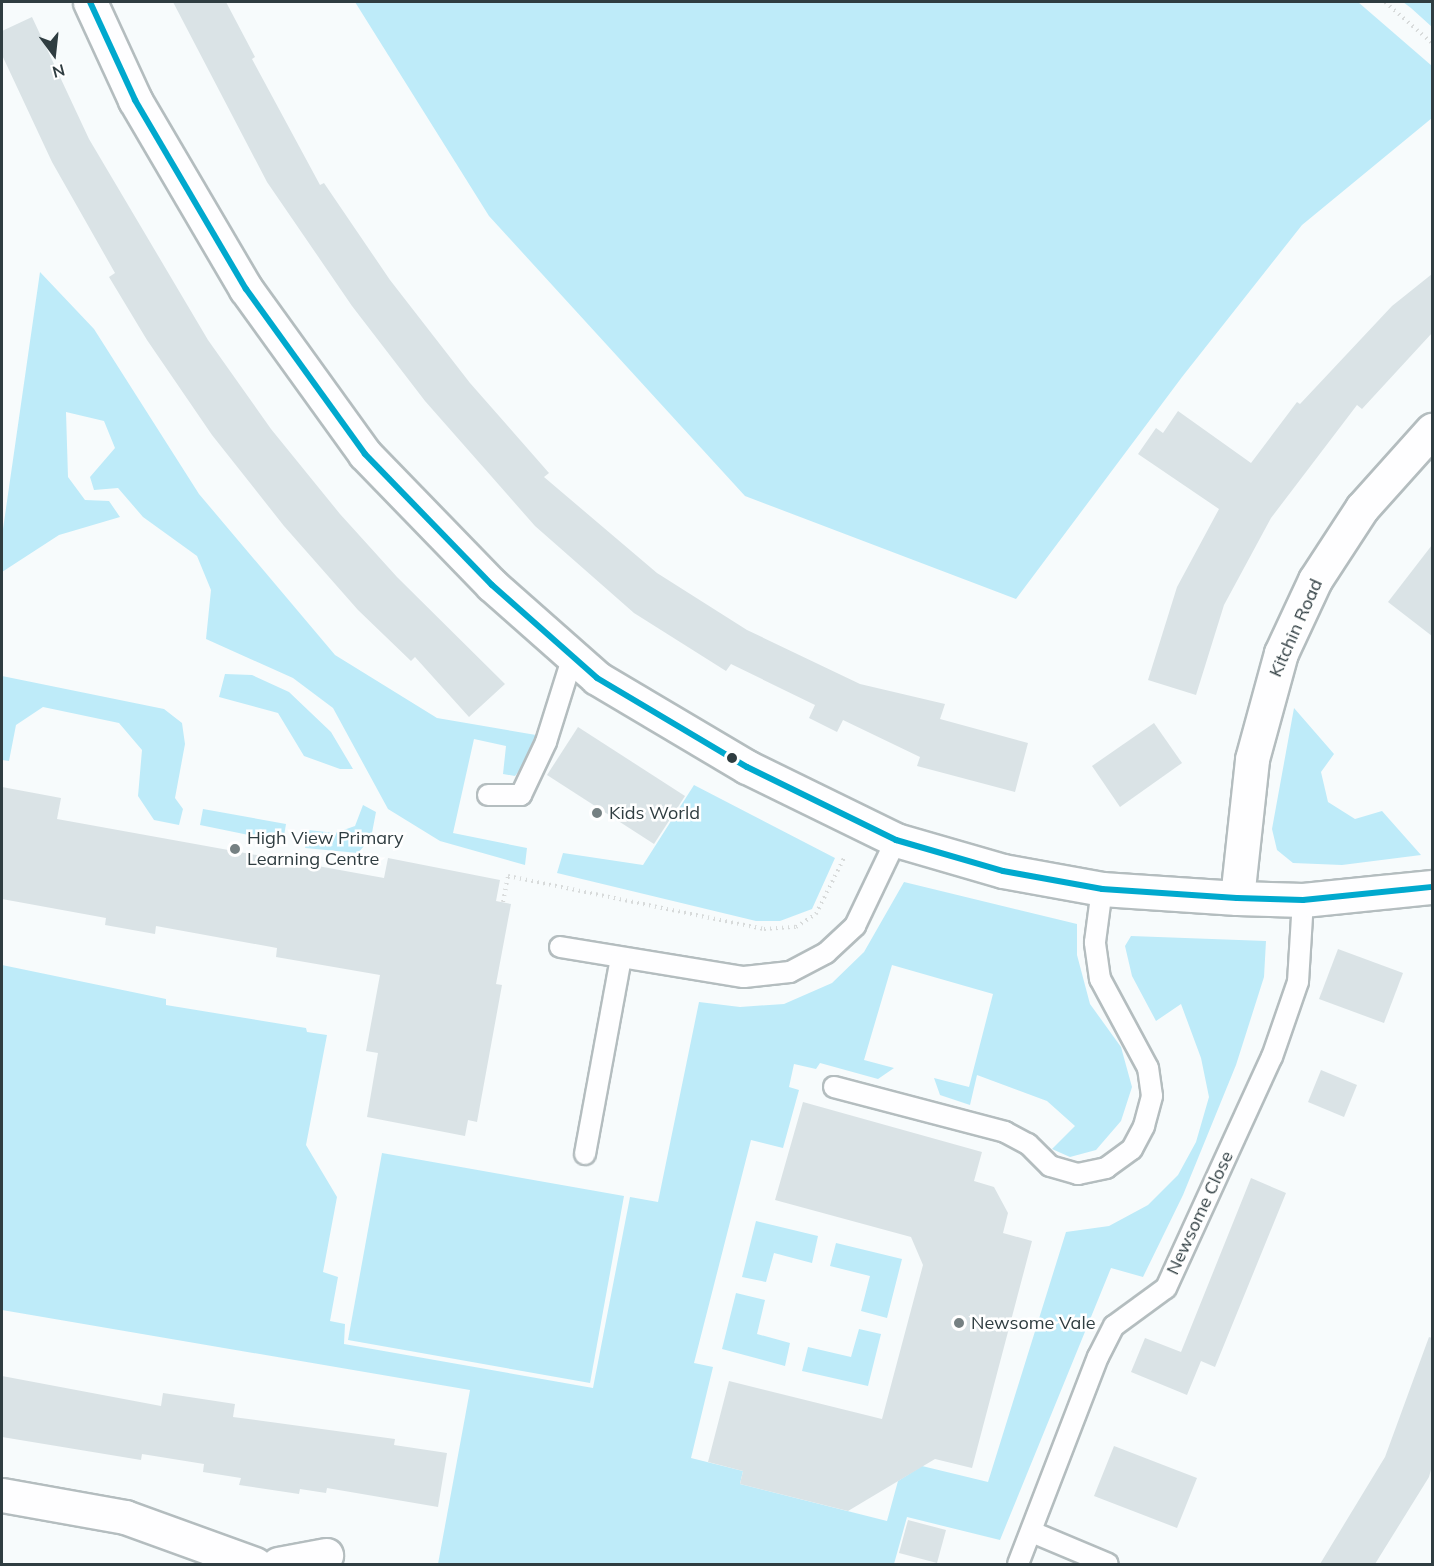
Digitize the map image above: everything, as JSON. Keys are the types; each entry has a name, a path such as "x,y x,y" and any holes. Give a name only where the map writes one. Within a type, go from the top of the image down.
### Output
{"street":[{"path":"90,2 135,100 246,289 365,454 492,585 597,678 747,767 896,840 1003,871 1102,889 1237,898 1303,900 1432,887"},
{"name":"Kitchin Road","path":"1237,898 1252,759 1281,652 1315,580 1362,508 1432,430"},
{"path":"2,1495 125,1517 255,1564"},
{"path":"278,1564 326,1555"}],"lane":[{"path":"488,795 521,795 546,742 573,656"},
{"path":"560,947 744,977 790,972 826,953 855,926 896,840"},
{"path":"834,1087 1005,1132 1028,1144 1050,1166 1078,1174 1106,1168 1132,1149 1144,1126 1152,1096 1149,1068 1100,979 1095,942 1102,889"},
{"name":"Newsome Close","path":"1018,1564 1098,1357 1114,1326 1166,1288 1272,1057 1298,982 1303,900"},
{"path":"585,1154 621,958"},
{"path":"1032,1532 1108,1564"}],"path":[{"path":"1385,2 1432,43"},
{"path":"503,902 508,876 764,929 796,927 816,914 862,823"}],"shaded area":[{"path":"355,2 1358,2 1432,66 1432,118 1302,225 1182,377 1016,599 745,496 489,216"},
{"path":"1403,2 1432,2 1432,27 1411,8"},
{"path":"40,272 94,329 199,494 335,655 437,718 536,735 530,757 515,776 503,774 506,746 474,739 453,833 527,848 525,865 440,841 388,809 333,708 293,678 206,639 211,590 197,556 143,517 118,488 94,490 90,477 115,448 104,421 66,412 68,477 85,500 109,501 120,517 59,535 2,572 2,536"},
{"path":"225,674 252,675 289,692 331,732 353,769 340,769 304,756 278,713 219,697"},
{"path":"2,676 164,709 182,723 185,744 175,798 183,809 179,825 154,820 138,796 142,750 119,723 43,707 16,725 9,761 2,760"},
{"path":"1294,708 1334,754 1321,772 1328,802 1355,819 1382,811 1421,855 1342,865 1293,863 1277,850 1272,829"},
{"path":"694,785 835,858 812,909 780,921 756,921 557,873 563,853 643,865"},
{"path":"363,805 376,812 371,838 358,853 305,848 308,830 335,833 355,826"},
{"path":"203,809 286,824 283,842 200,825"},
{"path":"904,882 1077,924 1077,955 1090,1004 1121,1047 1132,1087 1121,1121 1096,1150 1070,1157 1052,1149 1075,1126 1047,1101 977,1075 970,1105 940,1095 934,1078 969,1087 993,994 892,965 864,1060 894,1068 878,1079 820,1063 816,1069 794,1064 789,1087 799,1090 783,1148 751,1140 694,1363 713,1367 691,1458 743,1471 740,1484 887,1521 898,1481 922,1466 988,1482 1066,1232 1109,1226 1148,1205 1178,1175 1196,1142 1209,1097 1201,1058 1181,1004 1156,1021 1132,976 1125,946 1131,936 1266,941 1264,977 1236,1065 1183,1195 1143,1277 1111,1268 1000,1540 907,1517 894,1564 438,1564 470,1390 2,1310 2,965 166,999 166,1005 306,1028 307,1032 327,1035 306,1145 337,1197 323,1272 338,1277 330,1321 345,1324 344,1344 593,1388 630,1197 658,1202 699,1002 740,1007 784,1004 832,983 864,952"},
{"path":"382,1153 624,1196 590,1383 348,1340"},
{"path":"756,1221 818,1236 812,1263 774,1253 766,1282 742,1277"},
{"path":"836,1243 902,1259 887,1318 861,1311 870,1276 830,1266"},
{"path":"736,1293 765,1300 757,1334 790,1343 785,1366 722,1349"},
{"path":"859,1329 881,1334 868,1386 802,1371 808,1347 851,1357"}],"building":[{"path":"173,2 226,2 255,57 252,59 320,185 324,183 390,280 470,383 549,473 544,477 657,573 747,630 860,684 945,704 940,719 1028,743 1015,792 917,766 920,757 843,720 837,732 809,718 815,705 731,664 726,671 634,613 535,526 425,401 352,306 267,182"},
{"path":"32,17 89,139 208,340 271,429 340,514 397,577 505,684 469,717 415,657 411,661 358,610 284,526 212,435 147,340 109,277 115,273 52,162 2,55 2,31"},
{"path":"1432,274 1432,333 1362,409 1357,405 1271,518 1224,605 1196,695 1148,680 1177,587 1219,509 1138,454 1156,428 1163,433 1178,411 1251,463 1297,402 1300,404 1392,306"},
{"path":"1432,545 1432,636 1388,602"},
{"path":"1154,723 1182,763 1120,807 1092,766"},
{"path":"578,727 685,796 654,844 547,775"},
{"path":"2,787 61,798 57,819 384,878 388,858 500,880 496,901 511,904 496,984 502,985 477,1122 468,1120 465,1136 367,1117 378,1053 366,1051 380,975 276,957 277,948 156,926 155,934 105,925 106,918 2,899"},
{"path":"1338,949 1403,973 1384,1023 1319,999"},
{"path":"1321,1070 1357,1085 1344,1117 1308,1102"},
{"name":"Newsome Vale","path":"803,1102 982,1152 974,1181 994,1187 1008,1213 1003,1233 1032,1241 972,1468 935,1459 848,1511 740,1484 743,1471 708,1462 729,1381 882,1419 923,1265 911,1237 775,1200"},
{"path":"1251,1178 1286,1193 1215,1367 1201,1361 1187,1395 1131,1372 1145,1338 1181,1352"},
{"path":"1429,1337 1432,1338 1432,1466 1429,1477 1375,1564 1320,1564 1385,1457"},
{"path":"2,1376 161,1406 163,1393 235,1404 233,1417 395,1439 394,1445 447,1453 438,1507 327,1488 326,1493 300,1489 299,1494 239,1485 241,1478 203,1472 204,1464 142,1454 141,1460 2,1437"},
{"path":"1114,1446 1197,1478 1177,1528 1094,1496"},
{"path":"908,1520 946,1530 937,1563 899,1553"}],"transit line":[{"path":"90,2 135,100 246,289 365,454 492,585 597,678 747,767 896,840 1003,871 1102,889 1237,898 1303,900 1432,887"}],"place":[{"name":"Kids World","path":"597,813"},
{"name":"High View Primary Learning Centre","path":"235,849"},
{"name":"Newsome Vale","path":"959,1323"}]}
